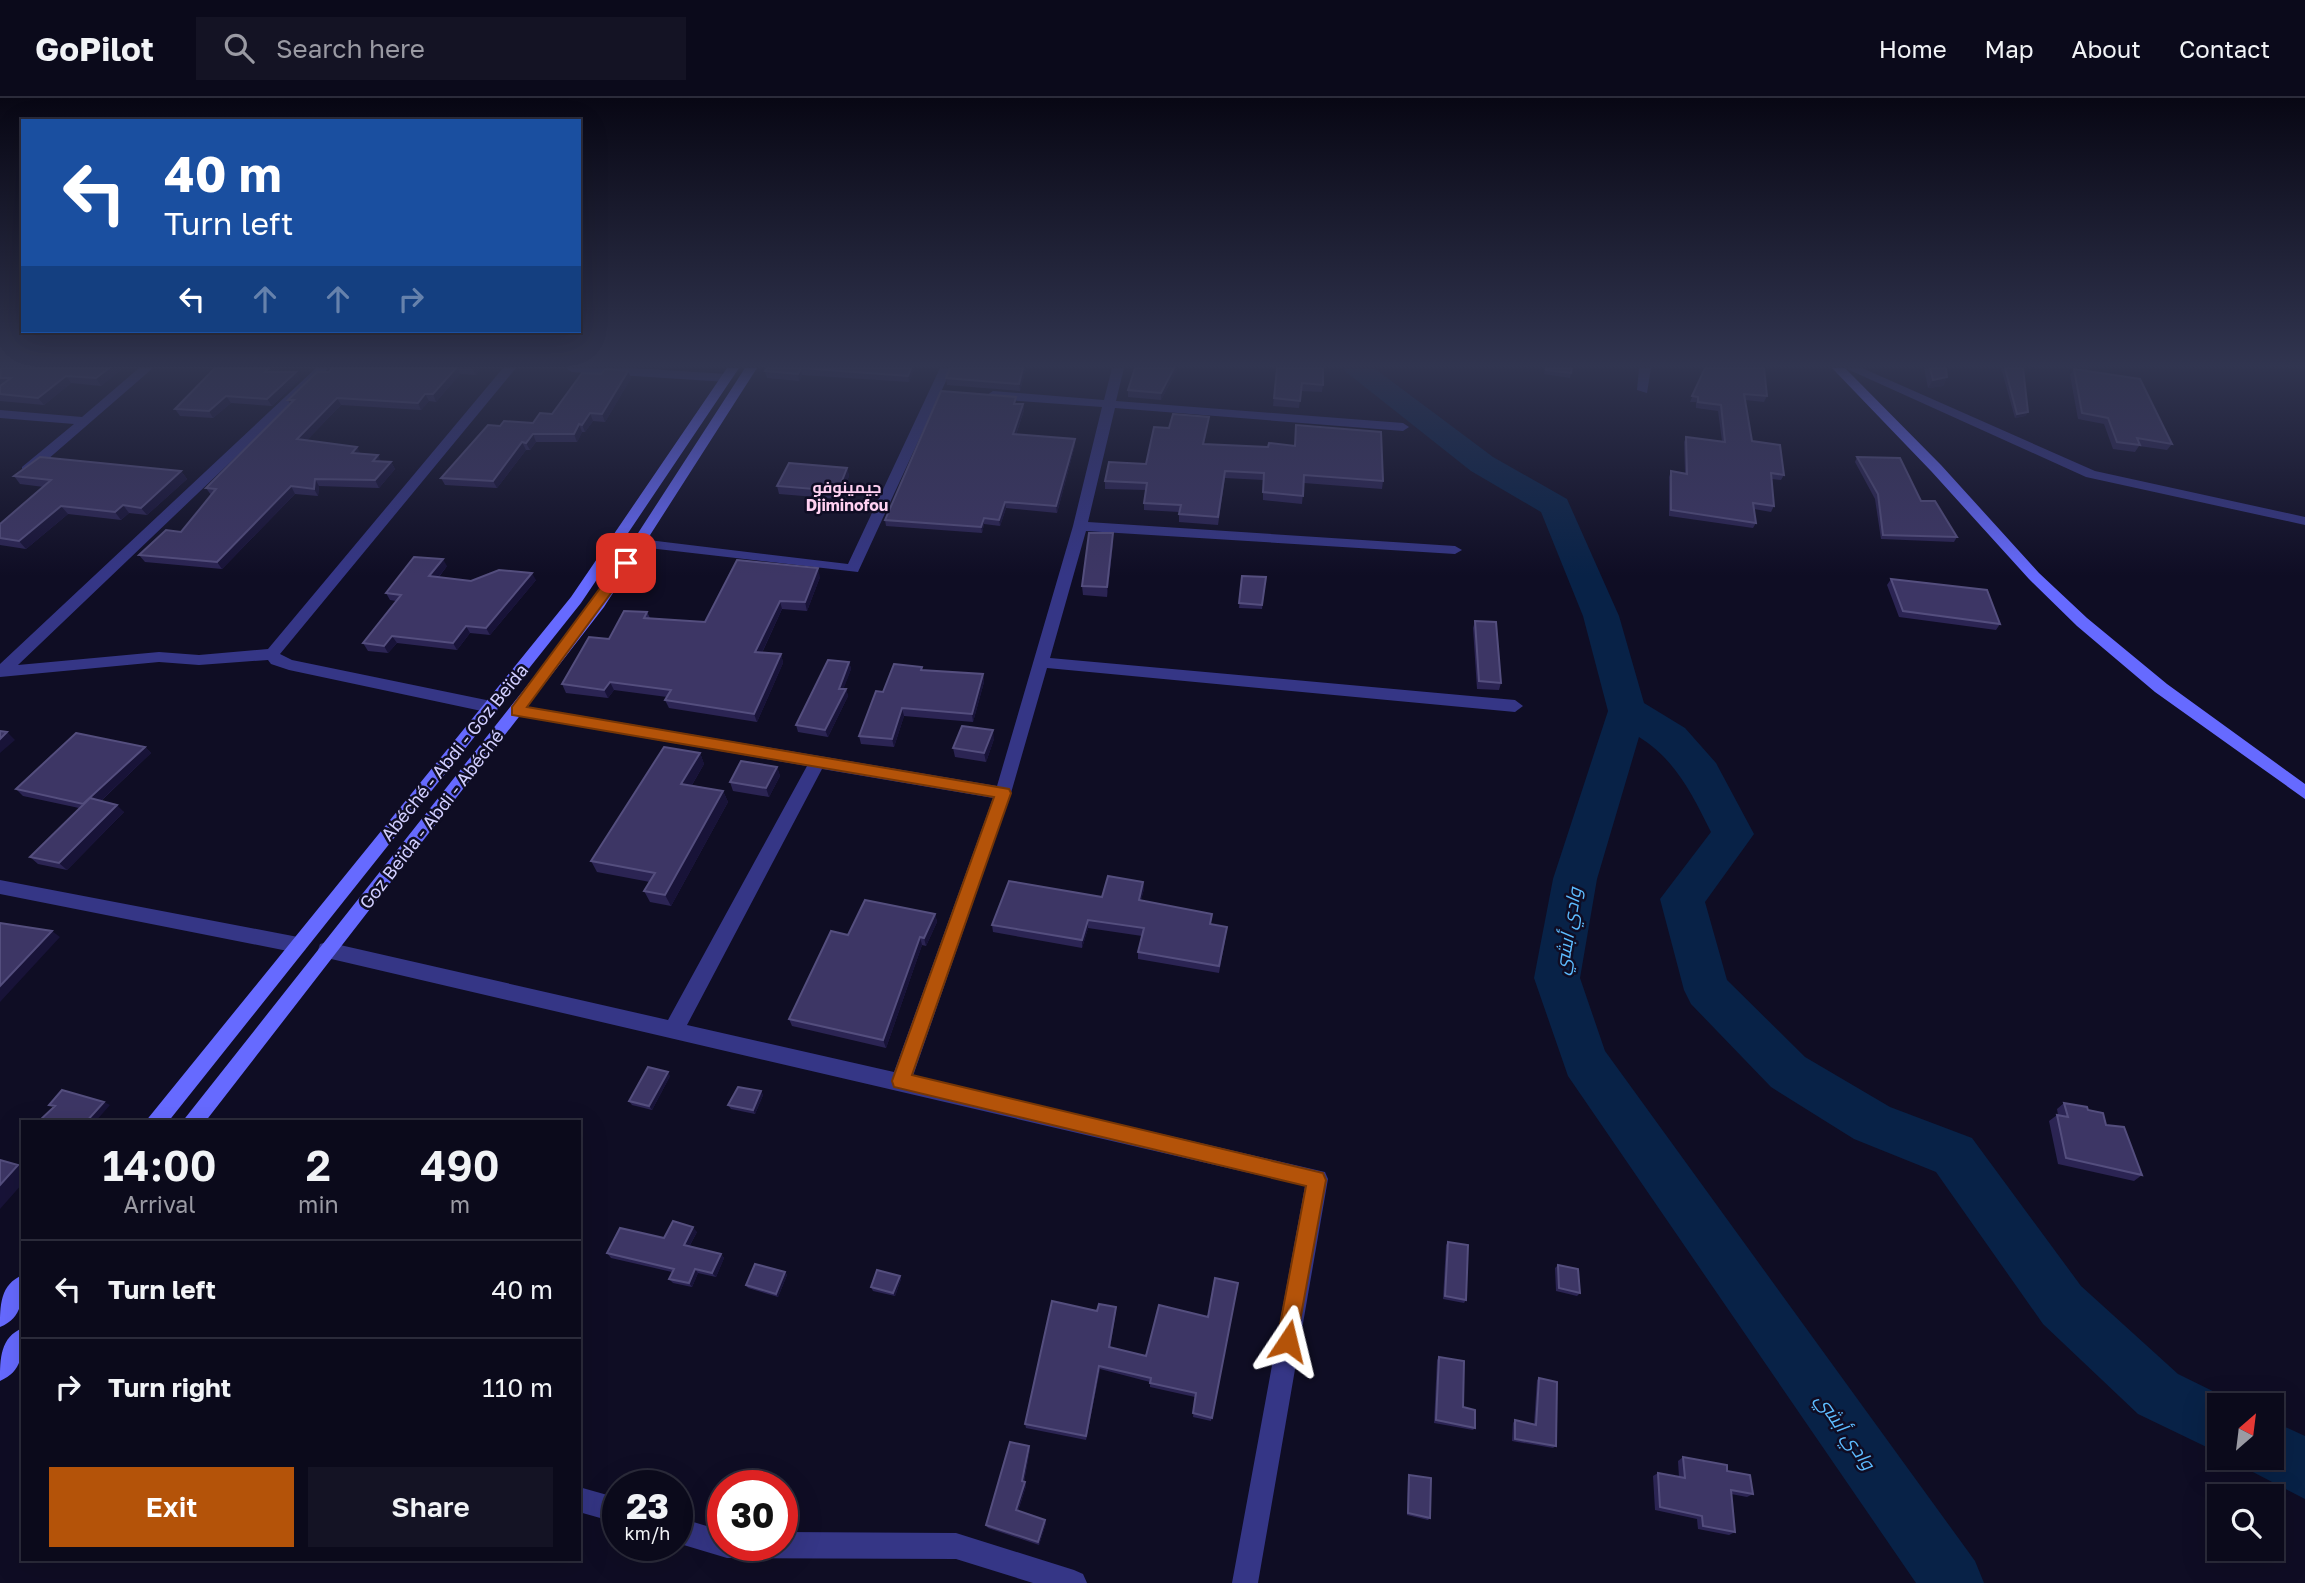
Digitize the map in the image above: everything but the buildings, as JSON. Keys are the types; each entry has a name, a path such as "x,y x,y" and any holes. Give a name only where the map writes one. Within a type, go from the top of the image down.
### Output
{"main road":[{"name":"Abéché - Abdi - Goz Beïda","path":"157,1120 576,600 687,437"},
{"name":"Goz Beïda - Abdi - Abéché","path":"194,1120 517,711 598,604 708,437"},
{"path":"1906,437 2034,576 2082,622 2161,688 2305,793"},
{"path":"671,461 693,462"},
{"path":"252,1003 281,1008"},
{"path":"0,1316 21,1289"},
{"path":"0,1369 21,1342"}],"street":[{"path":"27,470 66,437"},
{"path":"0,672 249,437"},
{"path":"0,672 159,657 199,660 272,654 452,437"},
{"path":"640,543 853,569 920,437"},
{"path":"901,1081 1003,793 1080,526 1100,437"},
{"path":"2008,437 2091,474 2305,521"},
{"path":"1080,526 1455,550"},
{"path":"272,654 276,660 289,665 491,707"},
{"path":"1041,662 1515,706"},
{"path":"517,711 1003,793"},
{"path":"674,1029 818,761"},
{"path":"0,887 298,945"},
{"path":"327,950 901,1081 1317,1180 1245,1583"},
{"path":"581,1500 602,1506"},
{"path":"798,1545 956,1546 1074,1583"}],"waterway":[{"name":"وادي أبشي","path":"1447,437 1482,464 1555,506 1601,616 1627,711"},
{"path":"1627,711 1671,738 1702,774 1733,834 1682,899 1707,990 1788,1072 1872,1123 1954,1155 2062,1305 2158,1394 2207,1418"},
{"name":"وادي أبشي","path":"1627,711 1575,879 1557,978 1585,1061 1953,1583"},
{"path":"2284,1457 2305,1469"}],"district":[{"name":"جيمينوفو Djiminofou","path":"847,496"}],"route":[{"path":"626,563 517,711 1003,793 901,1081 1317,1180 1288,1341"}]}
